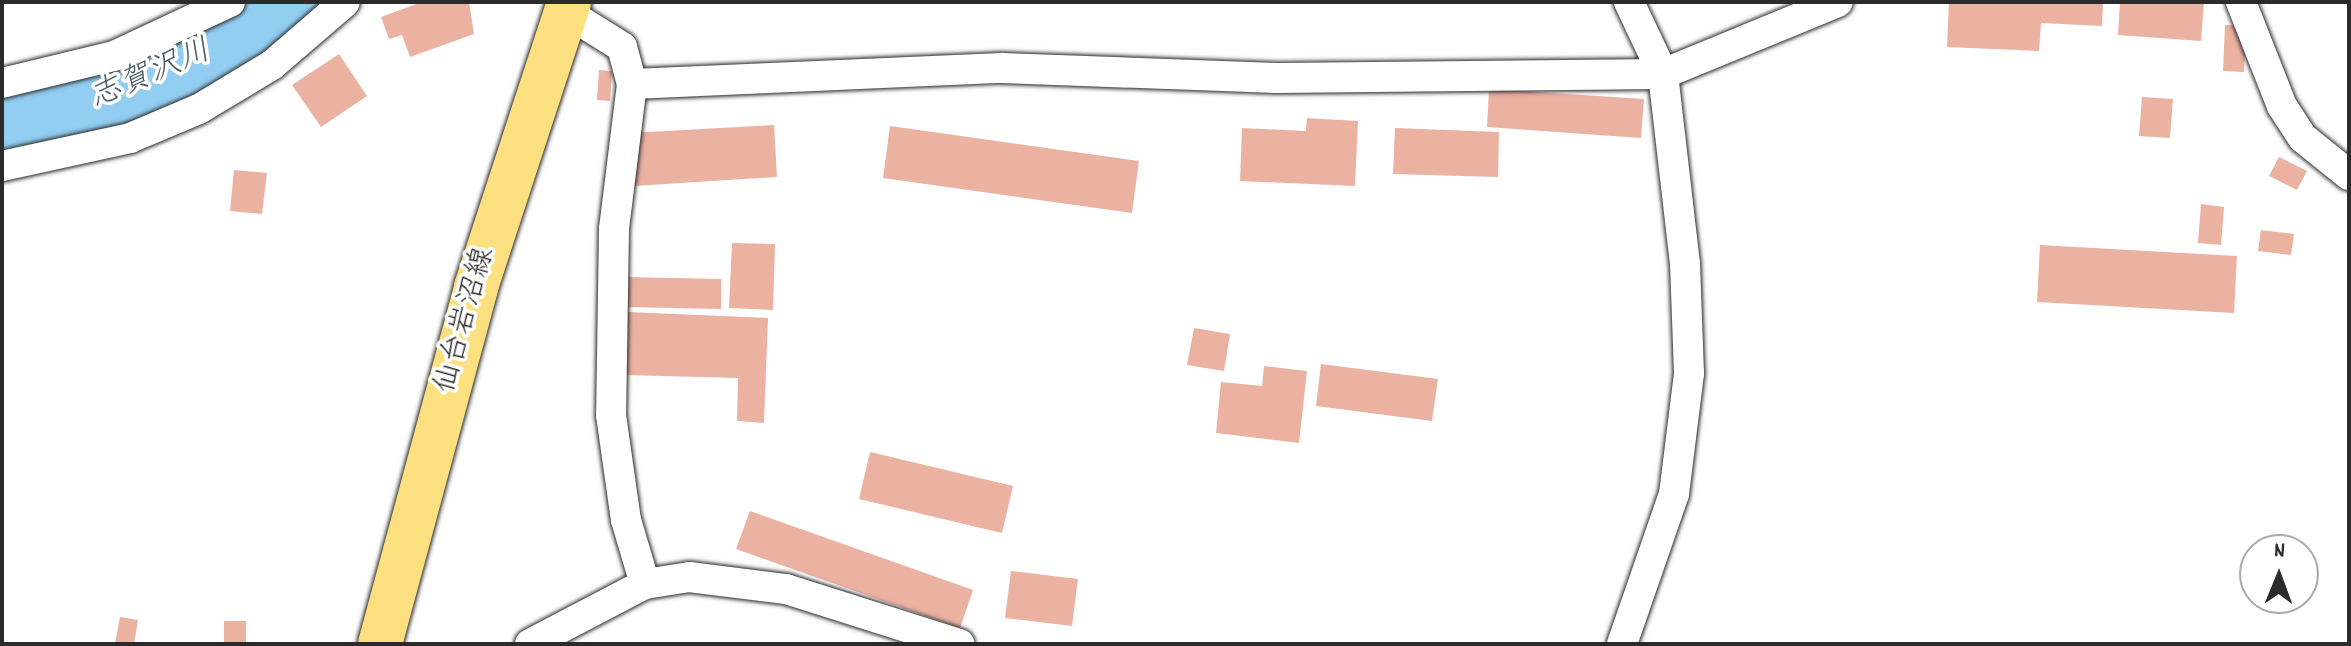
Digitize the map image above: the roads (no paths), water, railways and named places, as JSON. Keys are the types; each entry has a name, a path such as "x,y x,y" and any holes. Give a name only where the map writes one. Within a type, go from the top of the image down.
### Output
{"main road":[{"name":"仙台岩沼線","path":"380,644 476,287 568,7"}],"street":[{"path":"2,83 114,56 230,2"},
{"path":"2,166 130,138 199,109 272,65 345,2"},
{"path":"1622,644 1674,494 1689,373 1685,264 1663,74 1629,2"},
{"path":"628,105 1002,68 1277,78 1663,74 1838,2"},
{"path":"2241,2 2282,106 2303,138 2349,175"},
{"path":"568,7 622,47 628,105 614,229 611,415 626,520 645,584"},
{"path":"530,644 645,584 689,577 786,589 959,644"}],"waterway":[{"name":"志賀沢川","path":"2,123 39,119 154,80 261,27 289,2"}]}
